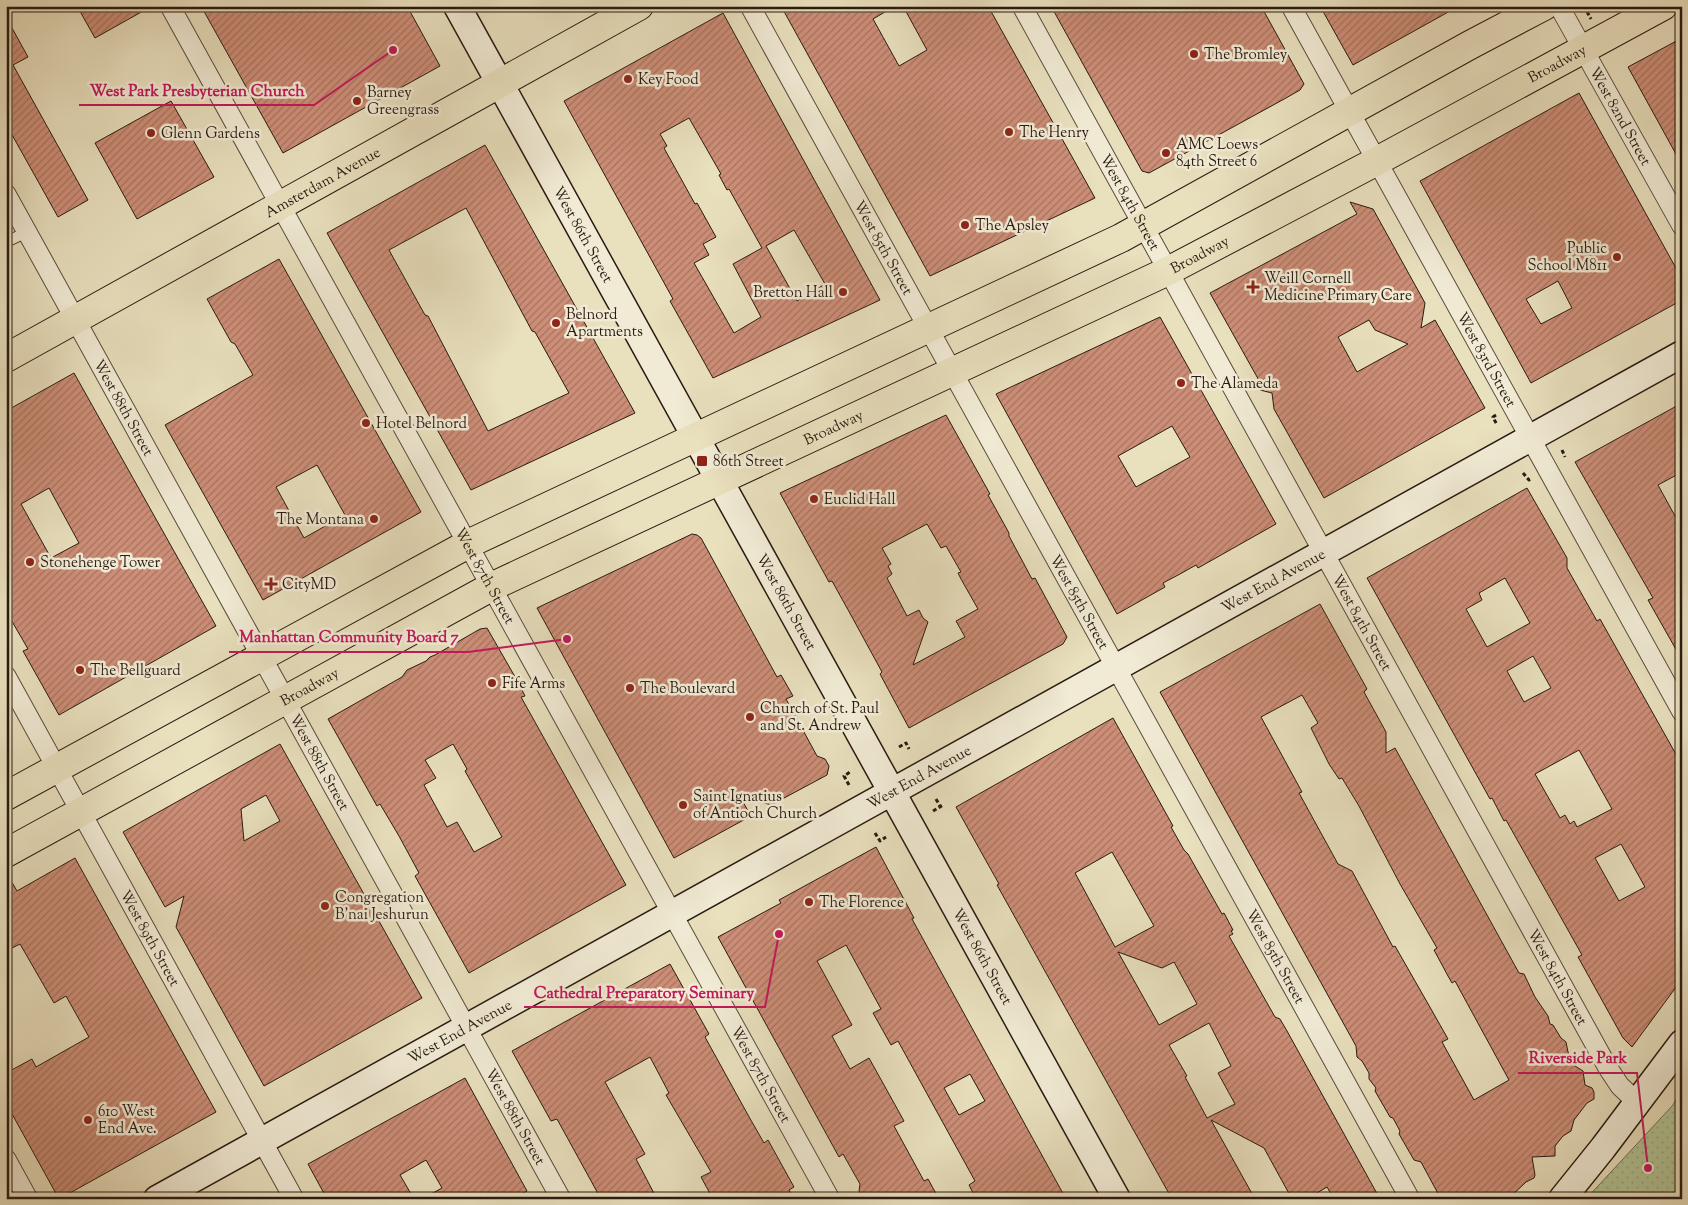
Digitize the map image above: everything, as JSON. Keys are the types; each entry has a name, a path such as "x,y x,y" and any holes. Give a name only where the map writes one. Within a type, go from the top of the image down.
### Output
{"main road":[{"name":"Amsterdam Avenue","path":"6,358 639,6"},
{"path":"6,796 468,544 929,329 1144,226 1544,6"},
{"name":"Broadway","path":"6,853 491,587 1168,271 1377,162 1663,6"}],"street":[{"name":"West 87th Street","path":"170,6 830,1199"},
{"name":"West 86th Street","path":"457,6 1117,1199"},
{"name":"West 85th Street","path":"750,6 1410,1199"},
{"name":"West 84th Street","path":"1022,6 1608,1068 1620,1086 1637,1102"},
{"name":"West 83rd Street","path":"1291,6 1682,712"},
{"name":"West 82nd Street","path":"1559,6 1682,226"},
{"name":"West 88th Street","path":"6,194 561,1199"},
{"name":"West End Avenue","path":"157,1199 1682,354"},
{"name":"West 89th Street","path":"6,676 294,1199"},
{"path":"1562,1199 1682,1043"},
{"path":"6,1159 28,1199"}],"lane":[{"path":"6,242 27,232"}],"path":[{"path":"1584,6 1593,22"},
{"path":"1494,417 1497,425"},
{"path":"1523,472 1529,480"},
{"path":"899,746 906,743 909,749"},
{"path":"849,784 844,776 850,772"},
{"path":"933,811 942,806 936,799"},
{"path":"875,833 880,841 886,837"}],"green space":[{"path":"1682,1088 1682,1199 1586,1199 1673,1105"}],"building":[{"path":"77,6 152,6 95,38"},
{"path":"201,6 407,6 440,66 283,153"},
{"path":"781,6 895,6 873,19 899,66 927,50 903,6 988,6 1095,198 930,276"},
{"path":"1051,6 1261,6 1304,84 1300,90 1149,173 1142,171"},
{"path":"1320,6 1459,6 1353,65"},
{"path":"723,13 880,300 713,378 670,301 673,299 564,101","holes":["689,118 721,174 719,175 727,190 729,189 762,248 733,264 761,317 734,333 694,263 709,255 703,244 716,237 664,148 667,146 660,134","794,230 825,284 797,301 766,246"]},
{"path":"6,17 28,57 13,65 88,200 58,217 6,124"},
{"path":"1682,38 1682,165 1628,67"},
{"path":"1579,93 1682,279 1682,300 1531,383 1420,181","holes":["1558,281 1572,308 1541,324 1526,299"]},
{"name":"Glenn Gardens","path":"171,101 214,177 137,219 95,143"},
{"name":"Belnord Apartments","path":"485,145 635,413 471,490 327,233","holes":["466,208 532,331 535,332 569,393 488,431 428,316 425,315 389,250"]},
{"path":"1350,202 1373,209 1425,303 1421,328 1435,320 1485,408 1324,498 1274,409 1272,393 1260,390 1261,384 1210,293 1357,214","holes":["1369,320 1375,330 1408,344 1357,372 1338,337"]},
{"path":"279,259 421,512 263,600 165,425 253,375 235,344 231,342 207,299","holes":["317,465 345,515 304,538 276,487"]},
{"path":"1160,317 1276,524 1198,568 1196,565 1163,583 1165,587 1117,614 996,394","holes":["1172,426 1190,457 1136,487 1118,456"]},
{"path":"74,373 216,626 59,715 23,651 28,649 6,611 6,411","holes":["49,488 79,543 51,558 21,504"]},
{"path":"1682,403 1682,472 1658,485 1675,516 1677,515 1682,524 1682,660 1648,600 1653,598 1575,462"},
{"path":"946,415 990,494 988,495 1032,579 1035,578 1067,637 1063,644 909,728 880,674 882,672 852,617 832,581 829,582 780,493","holes":["927,524 941,548 946,546 961,572 958,573 978,609 956,621 965,637 913,665 928,622 923,618 919,610 907,616 887,578 892,574 888,566 891,564 882,548"]},
{"path":"1527,488 1567,558 1567,568 1597,621 1600,619 1682,765 1682,979 1632,1047 1623,1038 1578,957 1582,955 1506,820 1504,821 1492,798 1490,799 1367,578","holes":["1505,578 1530,623 1487,647 1466,609 1482,600 1479,593","1533,656 1551,688 1524,702 1507,671","1579,750 1612,809 1577,827 1574,821 1570,824 1565,815 1560,818 1535,774","1621,844 1645,887 1619,901 1595,858"]},
{"path":"692,534 701,538 777,677 781,675 793,696 786,699 817,756 825,759 829,766 827,775 771,805 739,795 751,816 674,858 537,608"},
{"path":"1320,604 1367,689 1364,692 1386,732 1386,753 1395,748 1519,973 1524,974 1535,997 1548,1016 1550,1024 1553,1025 1561,1038 1566,1042 1568,1052 1575,1066 1583,1071 1585,1085 1592,1088 1594,1092 1594,1099 1587,1103 1574,1120 1571,1131 1563,1136 1555,1146 1555,1156 1532,1157 1534,1178 1526,1182 1508,1199 1441,1199 1421,1162 1414,1160 1399,1134 1400,1131 1393,1118 1390,1117 1375,1091 1376,1088 1369,1079 1369,1073 1362,1061 1357,1057 1356,1046 1160,692","holes":["1302,695 1318,723 1311,728 1329,764 1339,779 1342,778 1359,806 1400,884 1437,948 1434,950 1448,976 1452,983 1455,981 1509,1080 1474,1100 1442,1042 1448,1039 1395,946 1393,947 1352,871 1338,864 1299,793 1302,792 1261,717"]},
{"path":"487,628 518,682 525,696 521,697 626,885 469,973 415,876 419,873 399,836 380,804 377,806 328,719 402,677 407,670 480,629","holes":["453,744 467,769 465,771 502,837 474,852 457,822 447,827 424,785 436,778 425,760"]},
{"path":"1113,718 1173,826 1171,827 1184,850 1222,914 1224,913 1233,930 1231,931 1233,934 1229,936 1275,1017 1280,1019 1287,1031 1380,1199 1334,1199 1327,1187 1307,1199 1292,1199 1264,1148 1211,1120 1255,1199 1172,1199 997,885 999,884 956,807","holes":["1112,852 1154,926 1115,947 1075,873","1118,952 1162,968 1174,962 1197,1004 1159,1025","1209,1023 1231,1066 1218,1073 1235,1104 1207,1118 1185,1077 1187,1076 1169,1045"]},
{"path":"280,744 422,998 264,1086 176,927 184,896 165,907 123,832","holes":["266,795 280,821 244,841 241,809"]},
{"path":"876,847 914,918 912,919 1066,1199 976,1199 969,1185 975,1181 898,1041 891,1045 873,1013 881,1009 846,945 817,961 852,1025 832,1036 850,1069 869,1058 904,1121 894,1126 924,1181 928,1179 939,1199 864,1199 859,1191 860,1184 843,1154 839,1157 718,937 781,903 779,900","holes":["970,1074 985,1101 959,1115 944,1088"]},
{"path":"75,858 216,1112 59,1199 6,1103 6,1073 32,1059 36,1067 89,1037 66,996 54,1003 20,944 6,951 6,872 17,891"},
{"path":"670,964 709,1034 705,1037 748,1115 764,1143 768,1140 794,1187 789,1190 794,1199 713,1199 701,1177 711,1172 666,1095 669,1093 650,1057 605,1082 645,1154 636,1159 657,1199 601,1199 557,1119 551,1121 512,1051"},
{"path":"465,1078 527,1191 513,1199 422,1199 442,1188 426,1160 400,1175 414,1199 327,1199 308,1164"}],"place":[{"name":"West Park Presbyterian Church","path":"393,50"},
{"name":"The Bromley","path":"1194,54"},
{"name":"Key Food","path":"628,79"},
{"name":"Barney Greengrass","path":"357,101"},
{"name":"The Henry","path":"1009,132"},
{"name":"Glenn Gardens","path":"151,133"},
{"name":"AMC Loews 84th Street 6","path":"1166,153"},
{"name":"The Apsley","path":"965,225"},
{"name":"Public School M811","path":"1617,257"},
{"name":"Weill Cornell Medicine Primary Care","path":"1253,287"},
{"name":"Bretton Hall","path":"843,292"},
{"name":"Belnord Apartments","path":"556,323"},
{"name":"The Alameda","path":"1181,383"},
{"name":"Hotel Belnord","path":"366,423"},
{"name":"86th Street","path":"702,461"},
{"name":"Euclid Hall","path":"814,499"},
{"name":"The Montana","path":"374,519"},
{"name":"Stonehenge Tower","path":"30,562"},
{"name":"CityMD","path":"271,584"},
{"name":"Manhattan Community Board 7","path":"567,639"},
{"name":"The Bellguard","path":"80,670"},
{"name":"Fife Arms","path":"492,683"},
{"name":"The Boulevard","path":"630,688"},
{"name":"Church of St. Paul and St. Andrew","path":"750,717"},
{"name":"Saint Ignatius of Antioch Church","path":"683,805"},
{"name":"The Florence","path":"809,902"},
{"name":"Congregation B'nai Jeshurun","path":"325,906"},
{"name":"Cathedral Preparatory Seminary","path":"779,934"},
{"name":"610 West End Ave.","path":"88,1120"},
{"name":"Riverside Park","path":"1648,1168"}]}
